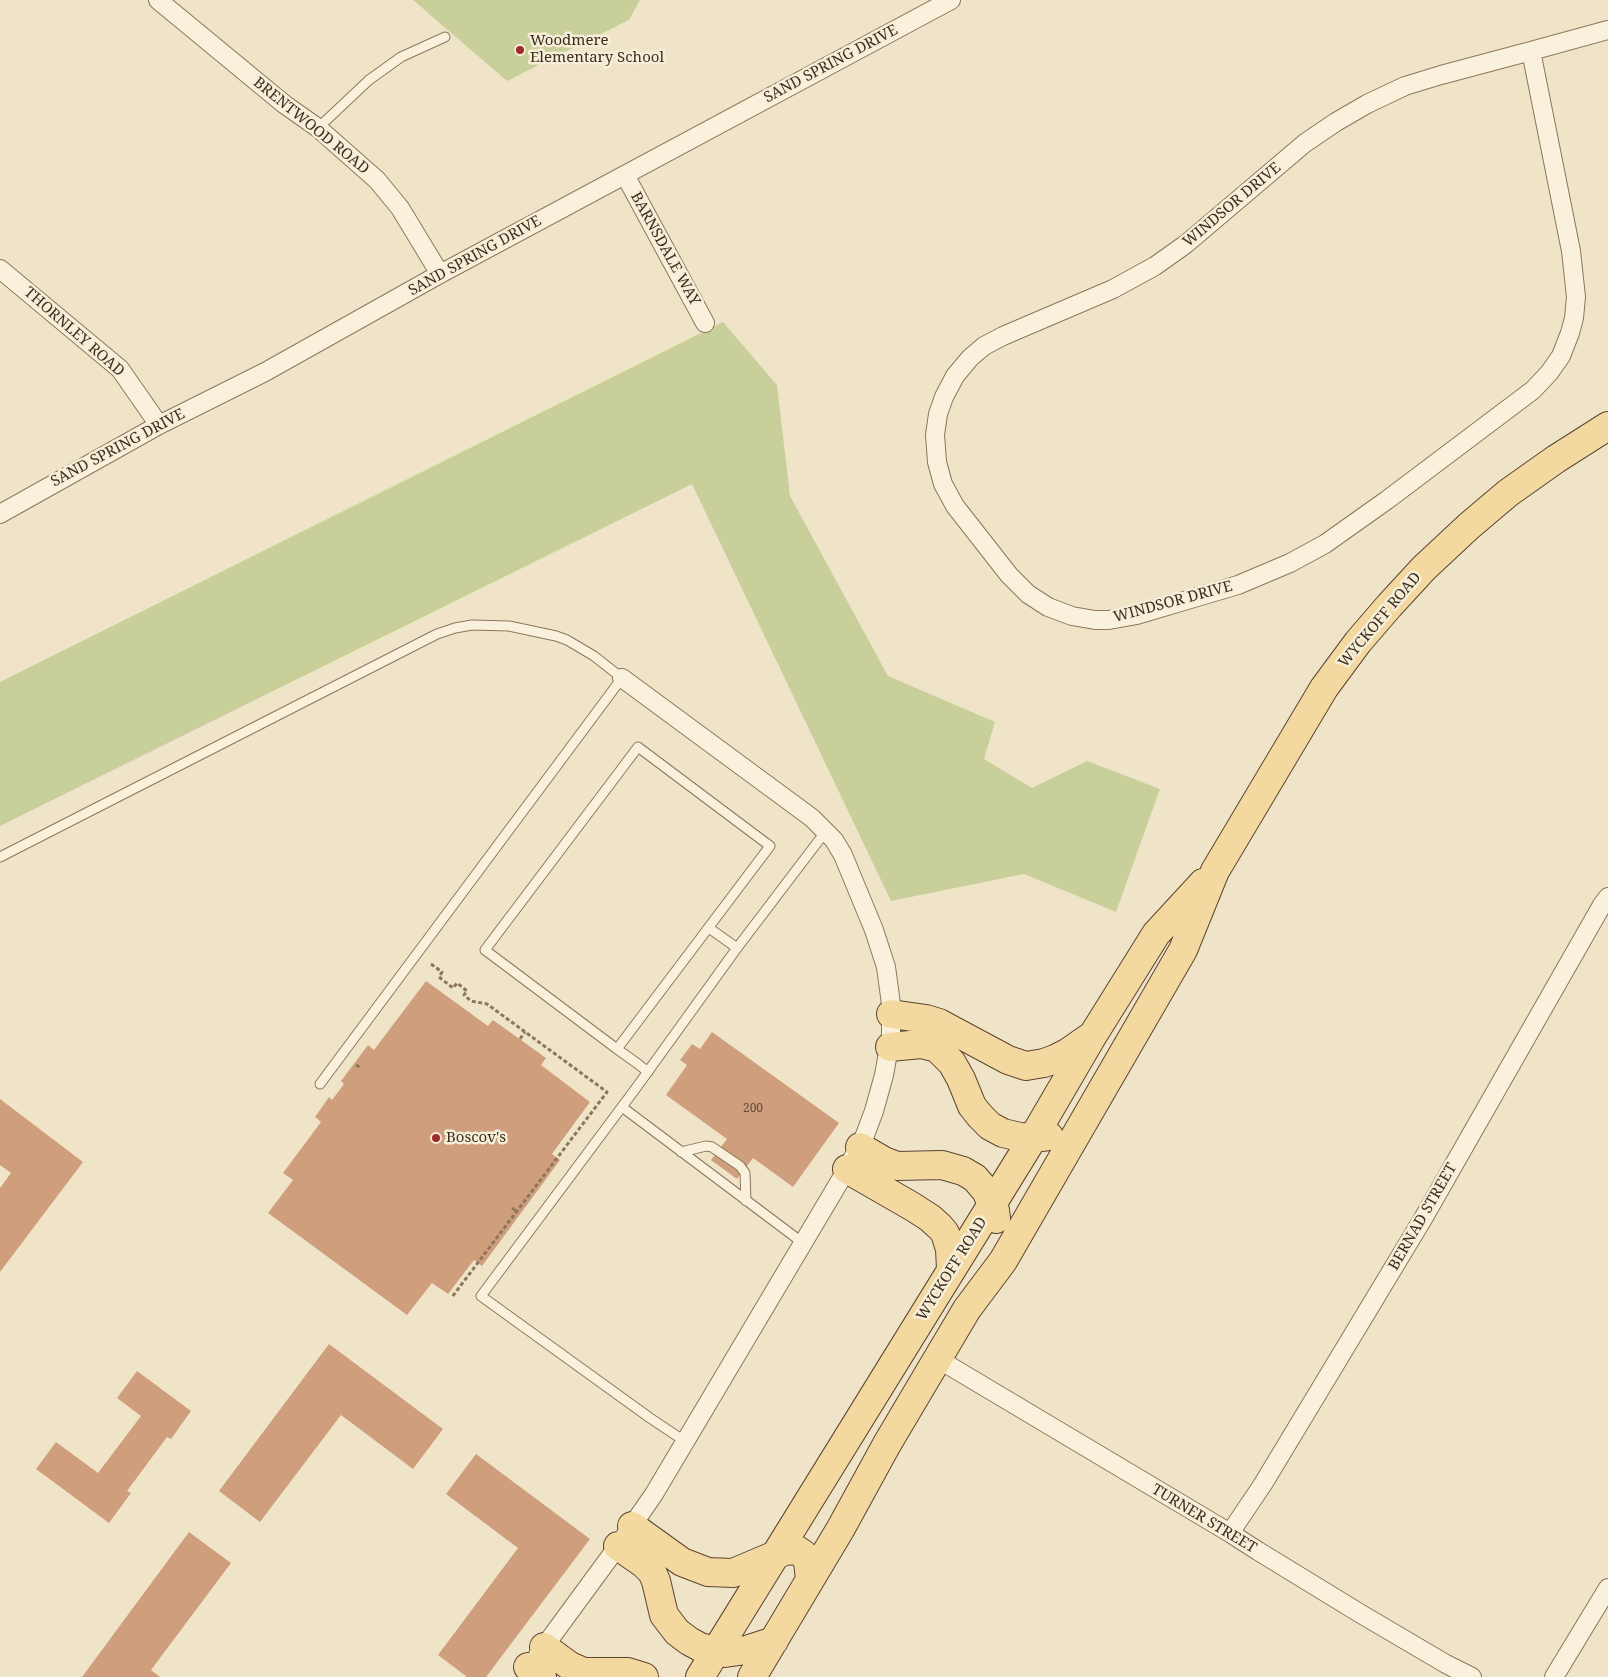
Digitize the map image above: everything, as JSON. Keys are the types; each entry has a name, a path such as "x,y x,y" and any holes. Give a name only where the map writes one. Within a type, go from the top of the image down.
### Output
{"main road":[{"name":"WYCKOFF ROAD","path":"752,1677 841,1528 887,1444 967,1309 1003,1261 1183,950 1215,871 1324,688 1358,642 1389,606 1424,568 1462,532 1508,493 1564,453 1608,426"},
{"name":"WYCKOFF ROAD","path":"700,1677 1033,1138 1093,1035 1156,934 1215,871"},
{"path":"891,1014 940,1023 1008,1060 1026,1066 1055,1059 1093,1035"},
{"path":"890,1047 921,1044 937,1048 944,1053 958,1070 972,1106 985,1121 1003,1133 1033,1138 1058,1133 1083,1121"},
{"path":"853,1158 884,1161 897,1166 942,1165 958,1168 981,1184 992,1204 997,1224 995,1240 967,1309"},
{"path":"853,1158 940,1227 945,1233 950,1249 951,1270"},
{"path":"625,1536 708,1572 733,1573 773,1556 793,1550 803,1554 809,1565 810,1580"},
{"path":"625,1536 644,1564 652,1572 664,1615 677,1632 700,1647 725,1653 746,1650 774,1641"},
{"path":"534,1667 570,1666 584,1672 628,1672 644,1677"}],"street":[{"name":"BRENTWOOD ROAD","path":"158,0 284,104 318,128 377,180 400,208 440,274"},
{"name":"SAND SPRING DRIVE","path":"0,514 159,425 265,372 440,274 951,0"},
{"name":"WINDSOR DRIVE","path":"1531,51 1571,251 1575,288 1574,318 1570,333 1560,356 1549,373 1533,390 1387,500 1325,544 1290,563 1238,585 1213,593 1137,615 1109,620 1095,620 1072,616 1048,607 1028,594 1009,574 955,506 944,484 937,462 935,435 938,414 955,376 970,358 984,346 1002,336 1113,289 1155,266 1186,244 1306,143 1336,122 1367,104 1405,86 1432,78 1531,51 1608,30"},
{"name":"BARNSDALE WAY","path":"625,175 705,323"},
{"name":"THORNLEY ROAD","path":"0,269 120,369 159,425"},
{"path":"534,1667 654,1494 853,1158 877,1102 890,1047 891,1014 888,978 874,930 844,855 826,831 812,818 622,678"},
{"name":"BERNAD STREET","path":"1230,1533 1263,1484 1424,1217 1608,897"},
{"name":"TURNER STREET","path":"938,1360 1230,1533 1361,1614 1446,1664 1472,1677"},
{"path":"1554,1677 1608,1588"}],"lane":[{"path":"318,128 370,80 393,62 444,37"},
{"path":"0,857 437,634 472,625 509,626 556,636 581,648 622,678 320,1084"},
{"path":"617,1049 770,846 638,747 485,950 617,1049 648,1072"},
{"path":"686,1442 481,1296 648,1072 737,948 826,831"},
{"path":"709,928 737,948"},
{"path":"622,1107 803,1243"},
{"path":"681,1152 706,1146 712,1147 740,1166 745,1173 746,1201"}],"path":[{"path":"431,964 442,972 439,977 453,988 457,983 467,991 464,995 471,1001 487,1004 606,1092 452,1297"},
{"path":"520,1039 525,1032"},
{"path":"356,1065 361,1068"},
{"path":"512,1208 516,1211"}],"green space":[{"name":"Woodmere Elementary School","path":"413,0 640,0 629,20 507,81"},
{"path":"723,322 777,385 790,496 888,676 995,722 984,759 1032,788 1087,761 1160,789 1116,912 1024,874 891,901 692,484 0,826 0,682"}],"building":[{"name":"Boscov's","path":"426,981 488,1026 493,1020 546,1058 541,1065 590,1102 552,1154 560,1160 482,1266 474,1260 448,1294 432,1283 407,1315 268,1213 293,1180 283,1173 321,1122 315,1117 329,1097 332,1100 344,1084 341,1081 368,1045 374,1050"},
{"path":"712,1032 839,1123 793,1187 753,1158 737,1179 711,1160 727,1139 666,1095 687,1065 680,1060 692,1044 700,1049"},
{"path":"0,1099 83,1162 0,1272 0,1188 11,1173 0,1165"},
{"path":"329,1344 443,1429 413,1469 341,1415 260,1522 219,1491"},
{"path":"137,1371 191,1411 171,1439 167,1437 127,1491 131,1493 109,1523 36,1469 56,1442 98,1473 141,1416 117,1398"},
{"path":"476,1454 590,1539 486,1677 467,1677 438,1655 518,1548 446,1494"},
{"path":"189,1532 231,1563 151,1670 160,1677 82,1677"}],"place":[{"name":"Woodmere Elementary School","path":"520,50"},
{"name":"Boscov's","path":"436,1138"}]}
